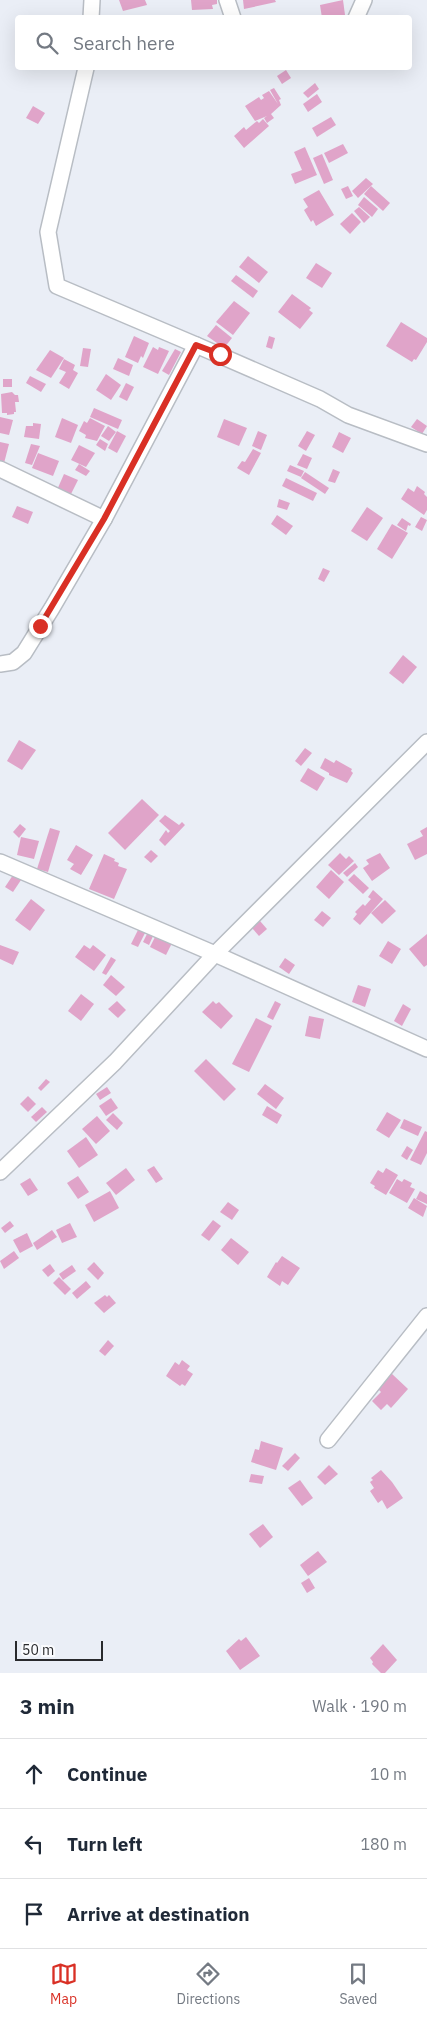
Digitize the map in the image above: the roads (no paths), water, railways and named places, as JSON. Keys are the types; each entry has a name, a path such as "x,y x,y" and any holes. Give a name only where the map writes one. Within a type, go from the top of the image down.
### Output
{"street":[{"path":"91,15 92,0"},
{"path":"228,0 232,15"},
{"path":"357,15 364,0"},
{"path":"86,70 48,232 57,286 320,399 348,414 427,444"},
{"path":"0,664 13,662 24,653 104,519 196,345"},
{"path":"0,469 104,519"},
{"path":"0,1172 115,1062 215,954 427,742"},
{"path":"0,862 215,954 427,1050"},
{"path":"328,1440 427,1316"}]}
